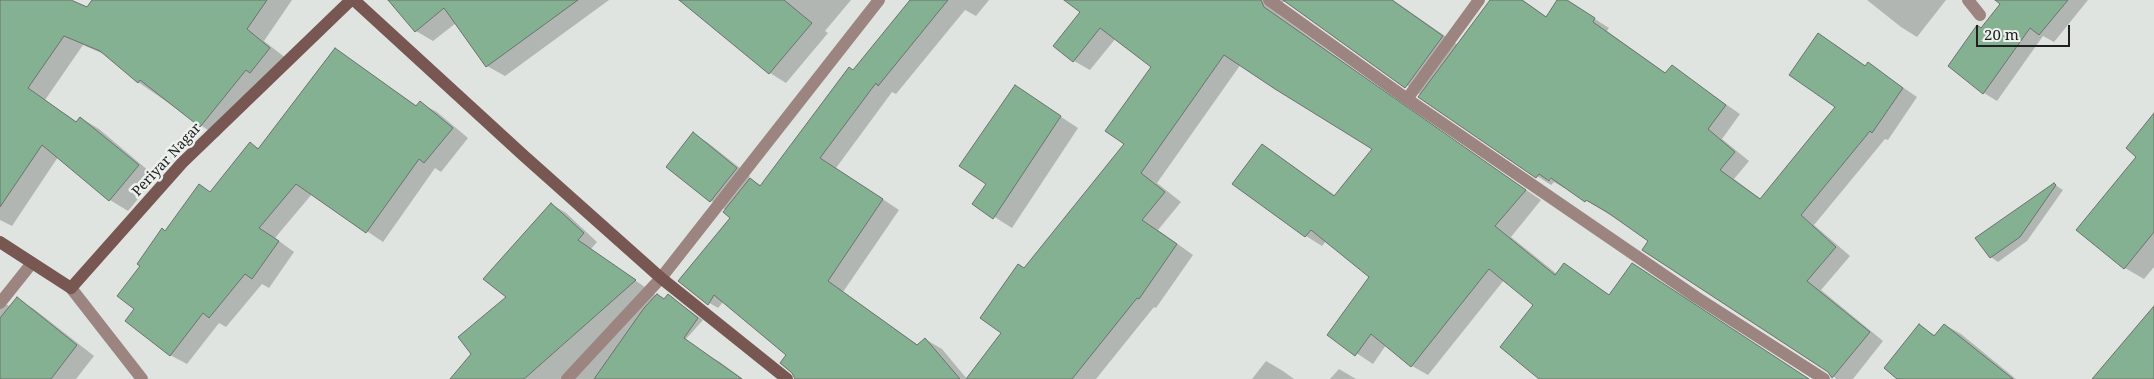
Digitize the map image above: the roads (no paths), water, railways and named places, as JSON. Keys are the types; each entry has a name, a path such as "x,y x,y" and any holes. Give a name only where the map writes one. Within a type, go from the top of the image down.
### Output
{"street":[{"path":"353,0 661,278 787,379"},
{"name":"Periyar Nagar","path":"71,288 182,163 353,0"},
{"path":"567,379 661,278 879,0"},
{"path":"1269,0 1407,99 1696,297 1824,379"},
{"path":"1407,99 1479,0"},
{"path":"1968,0 1980,15"},
{"path":"0,242 71,288 142,379"},
{"path":"0,303 32,263"}]}
